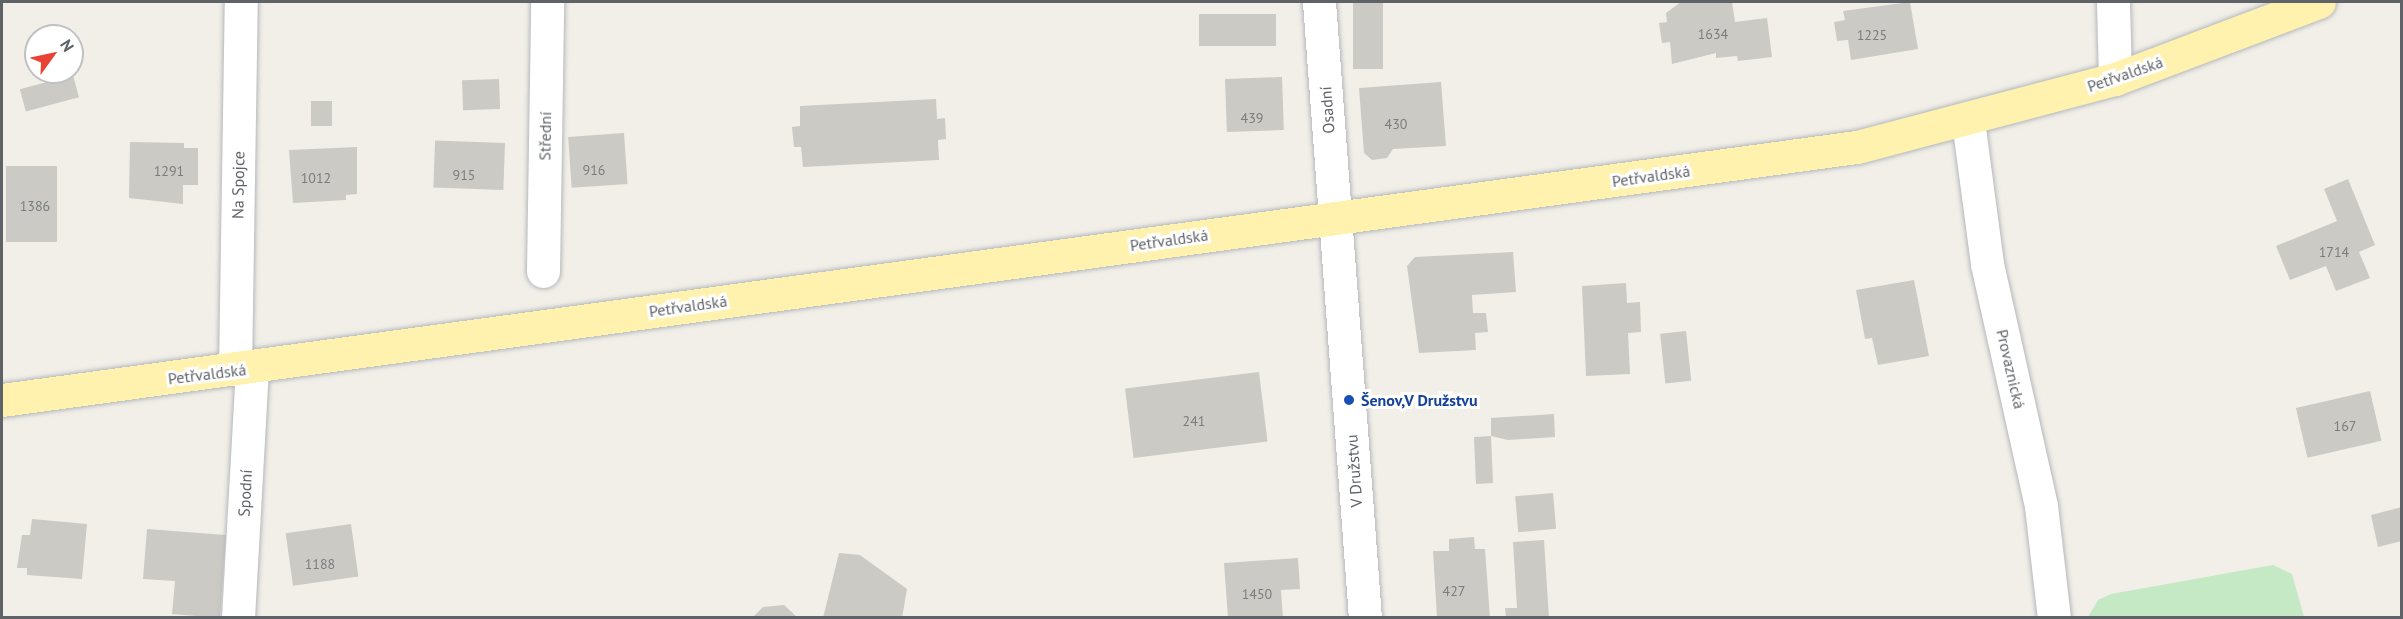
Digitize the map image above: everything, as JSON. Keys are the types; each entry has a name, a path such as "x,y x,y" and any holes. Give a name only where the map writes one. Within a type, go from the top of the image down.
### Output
{"main road":[{"name":"Petřvaldská","path":"2,400 244,369 1857,147 1968,121 2115,79 2319,2"}],"street":[{"name":"Na Spojce","path":"241,2 244,369"},
{"name":"Střední","path":"543,271 547,2"},
{"name":"Osadní","path":"1319,2 1334,218"},
{"path":"2113,2 2115,79"},
{"name":"Provaznická","path":"1968,121 1987,264 2041,506 2054,618"},
{"name":"V Družstvu","path":"1334,218 1365,618"},
{"name":"Spodní","path":"238,618 244,369"}],"green space":[{"path":"2273,565 2292,574 2304,617 2088,617 2098,600 2111,594"}],"building":[{"path":"1353,2 1383,2 1383,69 1353,69"},
{"path":"1681,2 1732,2 1735,22 1767,18 1772,57 1738,61 1737,56 1716,58 1716,53 1672,64 1670,42 1662,43 1659,23 1667,22 1666,13"},
{"path":"1910,2 1918,49 1851,60 1848,40 1837,41 1834,22 1845,20 1843,11"},
{"path":"1199,14 1276,14 1276,46 1199,46"},
{"path":"1282,77 1284,130 1227,132 1225,79"},
{"path":"499,79 500,109 463,110 462,80"},
{"path":"1441,82 1446,146 1393,149 1387,158 1372,160 1364,153 1359,88"},
{"path":"39,84 75,84 79,97 26,111 20,89"},
{"path":"936,99 937,119 945,118 946,139 938,140 939,160 803,167 801,147 794,147 792,127 800,126 800,106"},
{"path":"311,101 332,101 332,126 311,126"},
{"path":"624,133 628,184 572,188 568,137"},
{"path":"435,141 505,143 503,190 433,188"},
{"path":"130,142 184,143 184,148 198,148 198,185 183,185 183,204 129,198"},
{"path":"357,147 357,194 346,195 346,200 293,203 289,150"},
{"path":"6,166 57,166 57,242 6,242"},
{"path":"2348,179 2375,245 2359,252 2370,278 2336,291 2326,266 2290,280 2276,246 2337,221 2324,189"},
{"path":"1513,252 1516,292 1472,295 1473,313 1486,313 1488,332 1475,333 1476,350 1419,353 1407,266 1415,257"},
{"path":"1914,280 1929,356 1878,365 1872,338 1865,339 1856,290"},
{"path":"1626,283 1627,303 1640,302 1641,332 1628,333 1630,374 1586,376 1582,286"},
{"path":"1686,331 1691,381 1665,383 1660,334"},
{"path":"1259,372 1268,441 1134,458 1125,388"},
{"path":"2370,391 2381,441 2307,458 2296,408"},
{"path":"1554,414 1555,437 1508,440 1491,436 1491,418"},
{"path":"1491,436 1493,483 1476,484 1474,437"},
{"path":"1553,493 1556,529 1518,532 1515,496"},
{"path":"2402,507 2402,541 2378,547 2371,515"},
{"path":"32,519 87,524 82,579 27,575 27,568 17,568 22,535 30,535"},
{"path":"351,524 358,576 293,586 286,533"},
{"path":"147,529 226,535 220,618 172,614 175,581 143,579"},
{"path":"1474,537 1475,549 1485,549 1490,618 1437,618 1433,551 1449,551 1449,539"},
{"path":"1544,540 1549,618 1506,618 1505,608 1517,608 1513,542"},
{"path":"839,553 860,555 907,589 902,618 823,618"},
{"path":"1298,558 1300,589 1281,590 1283,618 1228,618 1224,563"},
{"path":"784,605 798,618 752,618 763,607"}],"place":[{"name":"Šenov,V Družstvu","path":"1349,400"}]}
